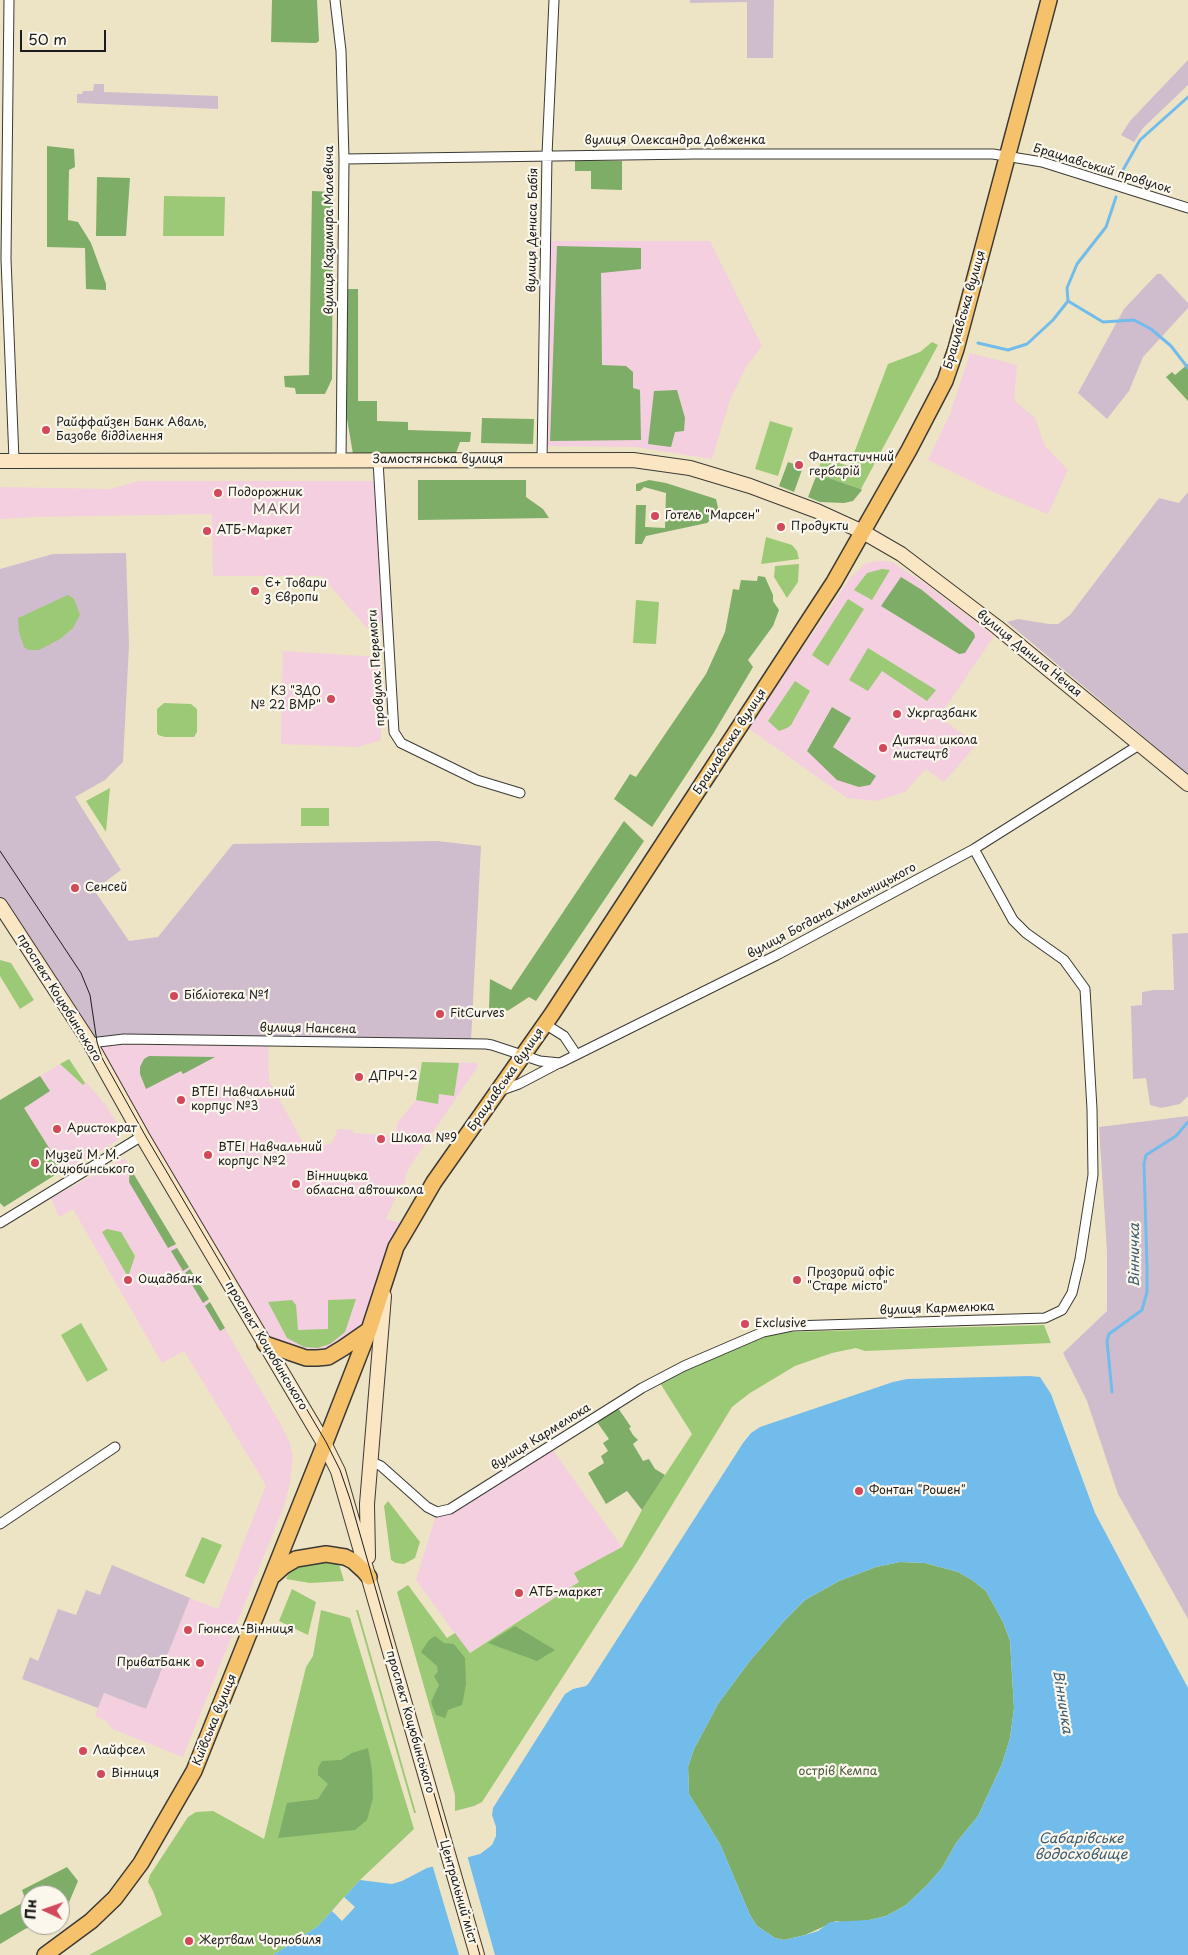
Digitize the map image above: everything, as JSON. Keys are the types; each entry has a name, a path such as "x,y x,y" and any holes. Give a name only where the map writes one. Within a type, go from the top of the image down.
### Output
{"main road":[{"name":"Брацлавська вулиця","path":"325,1445 369,1330 396,1247 434,1182 545,1024 834,582 910,450 945,381 956,349 1049,0"},
{"name":"Замостянська вулиця","path":"0,461 633,460 690,468 750,486 817,511 863,532"},
{"name":"вулиця Данила Нечая","path":"863,532 901,554 997,627 1188,784"},
{"name":"проспект Коцюбинського","path":"0,905 90,1043 142,1136 325,1445 338,1471 440,1828"},
{"path":"369,1577 367,1504 385,1281"},
{"path":"265,1344 306,1358 322,1358 328,1357 369,1330"},
{"name":"Київська вулиця","path":"45,1955 91,1921 115,1898 141,1863 194,1771 325,1445"},
{"path":"273,1576 284,1566 296,1559 326,1554 345,1557 369,1577"},
{"name":"Центральний міст","path":"440,1828 477,1955"}],"street":[{"path":"9,0 4,155 14,460"},
{"name":"вулиця Казимира Малевича","path":"335,0 341,51 344,159 341,461"},
{"name":"вулиця Дениса Бабія","path":"542,460 547,155 554,0"},
{"name":"вулиця Олександра Довженка","path":"344,159 858,152 1007,155"},
{"name":"Брацлавський провулок","path":"1007,155 1042,162 1188,208"},
{"name":"провулок Перемоги","path":"378,461 394,732 402,743 477,780 520,793"},
{"name":"вулиця Богдана Хмельницького","path":"498,1091 519,1084 778,955 974,849 1139,745"},
{"name":"вулиця Кармелюка","path":"370,1461 381,1466 427,1507 437,1512 450,1509 642,1388 684,1366 763,1332 792,1326 1045,1318 1062,1310 1072,1293 1080,1259 1093,1175 1092,1110 1085,989 1064,960 1026,933 1013,920 974,849"},
{"path":"545,1024 564,1036 576,1054"},
{"name":"вулиця Нансена","path":"90,1043 140,1039 486,1044 523,1055"},
{"path":"523,1055 540,1061 560,1062"},
{"path":"0,1223 142,1136"},
{"path":"0,1524 114,1447"}],"shaded area":[{"path":"690,0 774,0 773,58 747,58 747,2 690,3"},
{"path":"1188,60 1188,85 1143,128 1134,142 1121,135 1130,121"},
{"path":"94,84 104,84 104,92 218,96 218,109 77,103 77,94 82,94 83,91 93,91"},
{"path":"546,241 710,241 762,346 746,367 730,400 712,459 636,447 542,446"},
{"path":"1157,274 1161,274 1188,303 1188,308 1143,357 1129,391 1107,419 1078,393 1124,309"},
{"path":"970,353 1017,365 1014,400 1035,418 1045,446 1068,470 1048,514 989,490 928,460 950,414"},
{"path":"139,481 379,481 387,620 367,628 321,576 213,576 212,514 0,519 0,487 111,489"},
{"path":"1188,492 1188,774 1007,622 1018,619 1058,624 1070,615 1159,498 1179,503"},
{"path":"126,553 129,645 123,762 105,780 75,797 121,870 94,890 129,941 158,937 233,844 437,841 481,846 471,1041 88,1041 0,908 0,569 53,554"},
{"path":"892,562 927,585 994,636 939,717 977,744 944,782 926,769 905,792 876,801 847,798 748,728 851,577 866,563"},
{"name":"КЗ \"ЗДО № 22 ВМР\"","path":"283,651 380,657 381,740 358,747 281,744"},
{"path":"1188,933 1188,1096 1180,1104 1161,1108 1150,1105 1146,1078 1133,1079 1131,1006 1142,1005 1142,992 1174,990 1172,934"},
{"path":"268,1040 269,1081 304,1144 312,1148 332,1143 338,1129 353,1130 353,1133 396,1136 397,1123 416,1100 422,1062 477,1063 478,1066 410,1166 405,1176 404,1184 402,1184 386,1219 409,1225 369,1330 328,1357 265,1344 90,1043"},
{"path":"60,1064 83,1085 86,1082 106,1105 121,1130 120,1139 65,1172 13,1092"},
{"path":"1188,1116 1188,1619 1118,1494 1087,1401 1063,1353 1107,1311 1107,1251 1099,1127"},
{"path":"125,1158 280,1423 289,1441 293,1456 290,1483 284,1506 183,1757 113,1729 106,1721 95,1716 104,1693 146,1709 190,1598 218,1609 266,1485 184,1351 162,1363 73,1209 59,1217 51,1198"},
{"path":"550,1446 622,1547 575,1573 579,1582 469,1653 416,1580 437,1512"},
{"path":"112,1565 190,1598 146,1709 104,1693 98,1708 22,1679 30,1657 38,1661 58,1609 76,1615 86,1590 100,1595"}],"green space":[{"path":"272,0 317,0 319,41 316,43 271,42"},
{"path":"47,146 74,149 75,167 69,170 68,220 78,222 91,243 106,284 106,290 86,289 85,248 47,247"},
{"path":"575,161 622,161 622,190 591,189 591,171 575,171"},
{"path":"97,177 130,178 126,236 96,236"},
{"path":"312,191 333,192 332,379 325,394 296,394 295,388 285,387 284,376 309,375"},
{"path":"164,196 225,197 224,236 163,236"},
{"path":"557,246 641,248 641,269 601,273 602,365 626,366 633,372 633,388 640,390 641,440 550,441"},
{"path":"345,289 358,289 358,401 377,401 377,421 408,422 408,430 471,432 470,442 460,442 455,456 353,454 346,413"},
{"path":"932,342 938,345 861,489 817,474 822,458 849,466 888,364 920,352"},
{"path":"1188,364 1188,401 1166,377 1172,372 1175,375"},
{"path":"677,390 685,418 684,431 675,432 671,447 648,444 654,391"},
{"path":"482,418 534,419 533,444 481,443"},
{"path":"770,421 793,428 778,476 755,469"},
{"path":"788,462 803,467 794,492 779,486"},
{"path":"817,474 862,490 853,501 844,503 820,502 808,497"},
{"path":"418,480 526,480 526,497 543,509 549,518 418,520"},
{"path":"649,480 666,483 716,499 719,512 707,523 646,536 642,544 635,544 636,505 646,505 645,527 665,528 666,493 644,487 640,491 636,491 636,484"},
{"path":"766,537 792,545 797,551 799,559 761,564"},
{"path":"799,564 798,582 787,598 774,577 775,566"},
{"path":"882,569 890,570 872,600 854,590 867,573"},
{"path":"758,576 765,577 773,595 773,601 779,610 773,626 748,660 753,667 713,734 652,827 614,799 630,774 636,777 706,674 725,632 733,589 739,590 741,580 757,581"},
{"path":"901,577 922,590 974,633 975,637 965,653 959,654 881,606"},
{"path":"68,595 74,599 80,615 73,628 60,639 39,650 29,650 24,647 19,632 18,618"},
{"path":"848,599 864,609 828,666 812,655"},
{"path":"636,600 659,602 656,644 633,643"},
{"path":"868,648 936,690 927,701 882,671 868,691 849,680"},
{"path":"795,681 810,691 791,725 779,731 768,721"},
{"path":"164,703 191,704 197,709 197,732 194,737 165,737 158,735 157,709"},
{"path":"832,707 851,718 833,747 876,776 870,785 859,787 837,780 807,751"},
{"path":"110,788 106,832 86,801"},
{"path":"301,808 329,808 329,826 301,826"},
{"path":"624,821 644,841 536,1001 529,997 509,1010 500,1013 489,1009 490,979 511,990"},
{"path":"0,960 11,963 34,1000 20,1009 0,976"},
{"path":"149,1056 215,1057 183,1074 181,1071 146,1089 140,1074 140,1067 144,1059"},
{"path":"69,1059 85,1083 83,1085 60,1064"},
{"path":"422,1062 459,1063 454,1096 439,1094 438,1104 416,1100"},
{"path":"40,1076 50,1091 24,1108 63,1170 4,1207 0,1203 0,1100"},
{"path":"130,1168 176,1244 168,1248 129,1182"},
{"path":"107,1229 121,1232 135,1256 128,1277 102,1232"},
{"path":"177,1248 189,1267 183,1271 171,1251"},
{"path":"190,1269 209,1299 203,1303 185,1273"},
{"path":"356,1299 345,1332 330,1344 317,1348 304,1347 287,1338 268,1302 292,1300 296,1305 298,1330 328,1329 328,1300"},
{"path":"210,1302 225,1328 220,1331 205,1306"},
{"path":"81,1323 108,1370 87,1382 61,1335"},
{"path":"1044,1325 1051,1343 865,1351 856,1348 832,1353 795,1366 750,1393 732,1407 639,1559 482,1802 455,1811 455,1795 397,1592 408,1585 447,1638 455,1633 470,1653 579,1582 574,1573 622,1547 642,1510 692,1434 660,1383 720,1354 765,1337 789,1332"},
{"path":"618,1408 631,1427 629,1428 633,1435 638,1440 633,1444 643,1461 649,1459 655,1469 665,1475 642,1510 627,1491 606,1504 588,1473 604,1463 601,1456 608,1451 603,1443 609,1439 597,1422"},
{"path":"388,1501 420,1542 415,1558 404,1564 391,1560 384,1506"},
{"path":"202,1537 222,1545 204,1584 185,1576"},
{"path":"338,1561 344,1581 310,1583 286,1579 291,1569 298,1565"},
{"name":"острів Кемпа","path":"900,1562 925,1563 958,1572 972,1580 986,1591 1003,1622 1010,1641 1014,1708 1010,1738 1002,1764 978,1816 956,1843 942,1868 906,1905 886,1916 847,1923 836,1921 805,1935 784,1940 775,1938 757,1926 750,1915 720,1844 689,1794 688,1767 694,1749 718,1704 749,1662 805,1600 839,1581 876,1567"},
{"path":"292,1589 316,1602 308,1635 279,1621"},
{"path":"321,1610 350,1618 414,1829 360,1880 318,1926 273,1955 89,1955 162,1915 148,1882 150,1875 188,1817 196,1812 213,1811 264,1839 306,1667 313,1656"},
{"path":"356,1610 358,1610 416,1813 414,1813"},
{"path":"515,1626 555,1650 537,1661 488,1643"},
{"path":"435,1636 444,1643 454,1644 465,1658 466,1684 462,1705 448,1710 445,1718 436,1715 431,1702 439,1685 434,1676 438,1672 437,1666 421,1652 429,1640"},
{"path":"368,1748 372,1770 373,1798 367,1820 355,1830 278,1838 287,1803 318,1799 328,1784 318,1775 318,1768 322,1761 341,1760 352,1753"},
{"path":"67,1867 78,1881 70,1900 70,1885 32,1885"},
{"path":"20,1904 20,1932 0,1944 0,1915"}],"water":[{"name":"Сабарівське водосховище","path":"1040,1377 1051,1394 1095,1513 1188,1688 1188,1955 273,1955 318,1926 360,1880 392,1884 427,1868 480,1854 492,1845 496,1836 496,1827 492,1815 493,1808 565,1694 589,1683 751,1433 760,1427 907,1379","holes":["900,1562 925,1563 958,1572 972,1580 986,1591 1003,1622 1010,1641 1014,1708 1010,1738 1002,1764 978,1816 956,1843 942,1868 906,1905 886,1916 869,1920 830,1922 818,1931 805,1935 784,1940 775,1938 757,1926 750,1915 720,1844 689,1794 688,1767 694,1749 718,1704 749,1662 805,1600 839,1581 876,1567"]}],"pier":[{"path":"467,1855 495,1955 459,1955 432,1864"},
{"path":"344,1897 355,1907 342,1921 332,1911"}],"waterway":[{"name":"Вінничка","path":"1119,177 1140,140 1188,97"},
{"name":"Вінничка","path":"1116,197 1106,227 1077,264 1067,288 1068,301 1103,322 1134,320 1151,329 1171,346 1188,368"},
{"path":"978,343 1008,350 1027,344 1053,320 1068,301"},
{"name":"Вінничка","path":"1112,1392 1107,1341 1109,1334 1142,1310 1147,1292 1144,1164 1146,1155 1176,1136 1188,1122"}],"tram line":[{"path":"0,851 81,973 90,995 97,1042 102,1058 145,1135 326,1442 340,1470 350,1499 480,1955"}],"place":[{"name":"Райффайзен Банк Аваль, Базове відділення","path":"46,430"},
{"name":"Фантастичний гербарій","path":"799,465"},
{"name":"Подорожник","path":"218,493"},
{"name":"Готель \"Марсен\"","path":"655,516"},
{"name":"Продукти","path":"781,527"},
{"name":"АТБ-Маркет","path":"207,531"},
{"name":"Є+ Товари з Європи","path":"255,591"},
{"name":"КЗ \"ЗДО № 22 ВМР\"","path":"331,699"},
{"name":"Укргазбанк","path":"897,714"},
{"name":"Дитяча школа мистецтв","path":"883,748"},
{"name":"Сенсей","path":"75,888"},
{"name":"Бібліотека №1","path":"174,996"},
{"name":"FitCurves","path":"440,1014"},
{"name":"ДПРЧ-2","path":"359,1077"},
{"name":"ВТЕІ Навчальний корпус №3","path":"181,1100"},
{"name":"Аристократ","path":"57,1129"},
{"name":"Школа №9","path":"381,1139"},
{"name":"ВТЕІ Навчальний корпус №2","path":"208,1155"},
{"name":"Музей М. М. Коцюбинського","path":"35,1163"},
{"name":"Вінницька обласна автошкола","path":"296,1184"},
{"name":"Ощадбанк","path":"128,1280"},
{"name":"Прозорий офіс \"Старе місто\"","path":"797,1280"},
{"name":"Exclusive","path":"745,1324"},
{"name":"Фонтан \"Рошен\"","path":"859,1491"},
{"name":"АТБ-маркет","path":"519,1593"},
{"name":"Гюнсел-Вінниця","path":"188,1630"},
{"name":"ПриватБанк","path":"200,1663"},
{"name":"Лайфсел","path":"83,1751"},
{"name":"Вінниця","path":"101,1774"},
{"name":"Жертвам Чорнобиля","path":"189,1941"}],"district":[{"name":"МАКИ","path":"277,510"}]}
